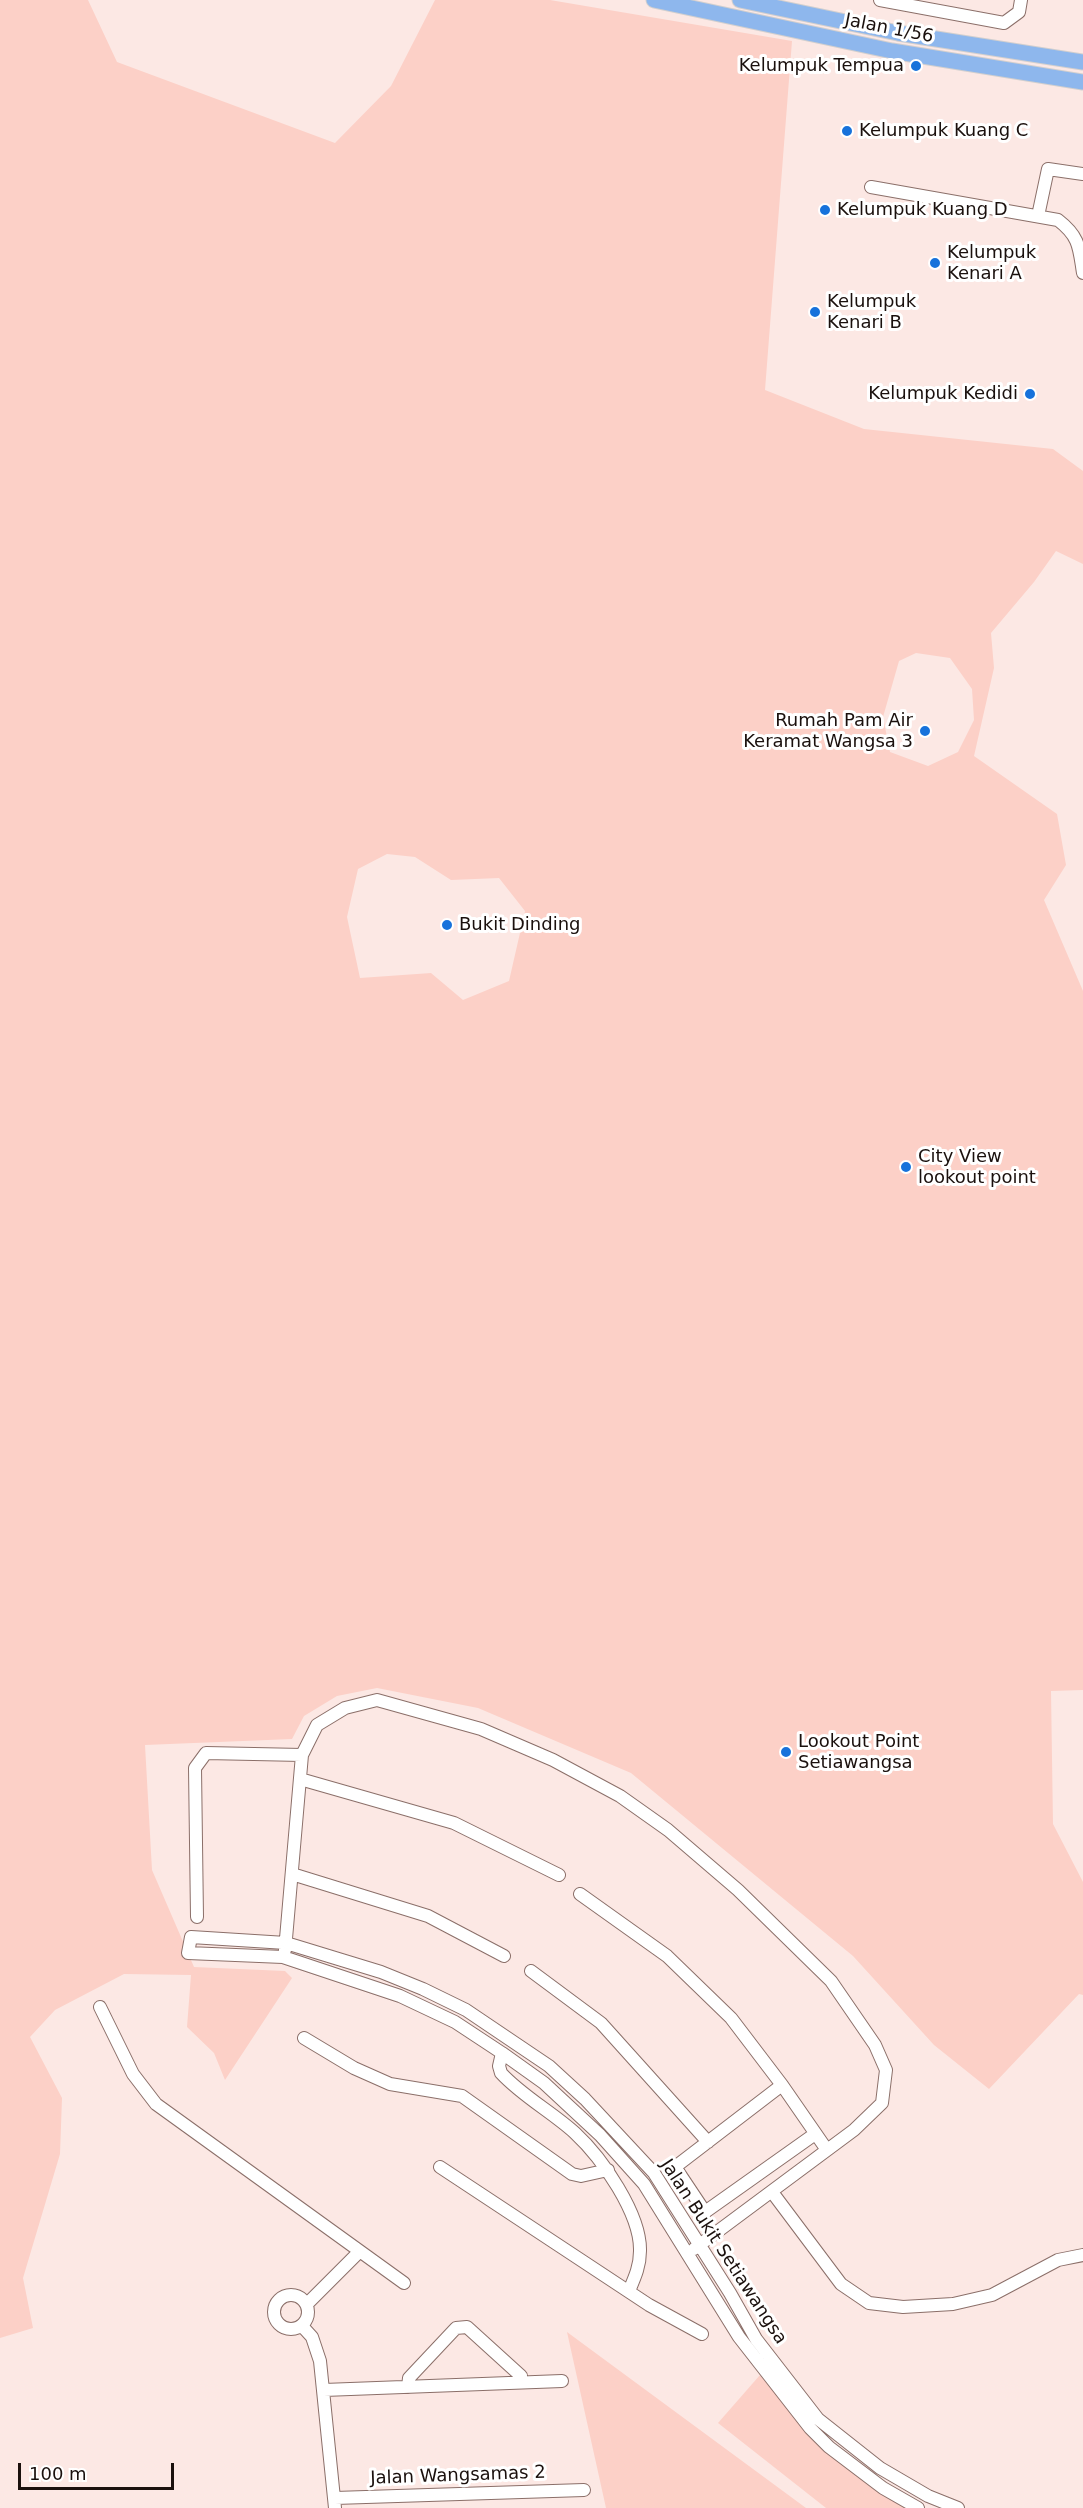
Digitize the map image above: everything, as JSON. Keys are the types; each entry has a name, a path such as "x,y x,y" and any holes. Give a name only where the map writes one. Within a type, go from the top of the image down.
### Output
{"main road":[{"name":"Jalan 1/56","path":"654,0 892,51 1083,82"},
{"name":"Jalan 1/56","path":"740,0 898,33 1083,62"}],"street":[{"path":"880,0 1004,23 1019,12 1021,0"},
{"path":"1038,216 1048,169 1083,174"},
{"path":"871,187 1058,220 1073,231 1078,241 1083,273"},
{"path":"283,1957 302,1755 316,1725 345,1708 377,1700 481,1729 553,1760 620,1796 668,1830 738,1890 831,1981 875,2045 886,2070 882,2103 854,2130 688,2253"},
{"path":"197,1917 195,1768 206,1753 302,1755"},
{"path":"300,1779 454,1823 559,1875"},
{"path":"292,1874 428,1916 504,1956"},
{"path":"580,1894 675,1963 731,2018 812,2136 827,2150"},
{"name":"Jalan Bukit Setiawangsa","path":"918,2508 883,2488 829,2447 810,2428 739,2337 644,2184 600,2134 544,2083 455,2022 400,1996 283,1957 188,1953 190,1937 286,1942 381,1972 466,2010 549,2066 585,2099 654,2173 700,2244 756,2339 818,2418 880,2468 928,2496 958,2508"},
{"path":"531,1971 601,2023 708,2142"},
{"path":"100,2007 133,2074 156,2104 404,2283"},
{"path":"304,2038 354,2068 390,2084 449,2093 473,2102 573,2174 581,2176 608,2170"},
{"path":"502,2053 499,2066 501,2073 576,2134 608,2170 623,2198 639,2236 639,2268 629,2291"},
{"path":"778,2087 675,2167 705,2212 812,2136"},
{"path":"440,2167 649,2305 702,2334"},
{"path":"772,2192 841,2284 869,2303 903,2307 953,2304 992,2295 1058,2260 1083,2255"},
{"path":"307,2304 359,2252"},
{"path":"295,2295 307,2304 308,2315 302,2326 293,2329 281,2326 275,2320 275,2303 282,2296 295,2295"},
{"path":"302,2326 312,2337 320,2361 335,2503"},
{"path":"408,2387 409,2378 461,2326 467,2327 521,2376 521,2382"},
{"path":"324,2390 562,2381"},
{"name":"Jalan Wangsamas 2","path":"335,2503 584,2490"}],"shaded area":[{"path":"0,0 88,0 117,62 335,143 391,86 435,0 550,0 792,41 765,390 864,429 1053,449 1083,471 1083,564 1056,551 1034,582 991,633 994,668 974,756 1057,814 1066,865 1044,900 1083,991 1083,1690 1051,1691 1053,1824 1083,1882 1083,1995 1079,1994 989,2089 934,2045 853,1956 631,1773 478,1708 377,1688 337,1696 304,1716 292,1739 145,1745 152,1870 194,1967 285,1971 292,1978 225,2080 214,2053 187,2027 191,1975 124,1974 55,2010 30,2037 62,2098 60,2154 23,2278 33,2328 0,2338","holes":["916,653 950,658 972,689 974,720 958,752 928,766 890,752 883,717 899,661","387,854 415,857 451,880 499,878 525,911 509,981 463,1000 431,973 360,978 347,917 358,869"]},
{"path":"567,2332 806,2508 606,2508"},
{"path":"760,2375 809,2434 905,2508 826,2508 718,2423"}],"place":[{"name":"Kelumpuk Tempua","path":"916,66"},
{"name":"Kelumpuk Kuang C","path":"847,131"},
{"name":"Kelumpuk Kuang D","path":"825,210"},
{"name":"Kelumpuk Kenari A","path":"935,263"},
{"name":"Kelumpuk Kenari B","path":"815,312"},
{"name":"Kelumpuk Kedidi","path":"1030,394"},
{"name":"Rumah Pam Air Keramat Wangsa 3","path":"925,731"},
{"name":"Bukit Dinding","path":"447,925"},
{"name":"City View lookout point","path":"906,1167"},
{"name":"Lookout Point Setiawangsa","path":"786,1752"}]}
